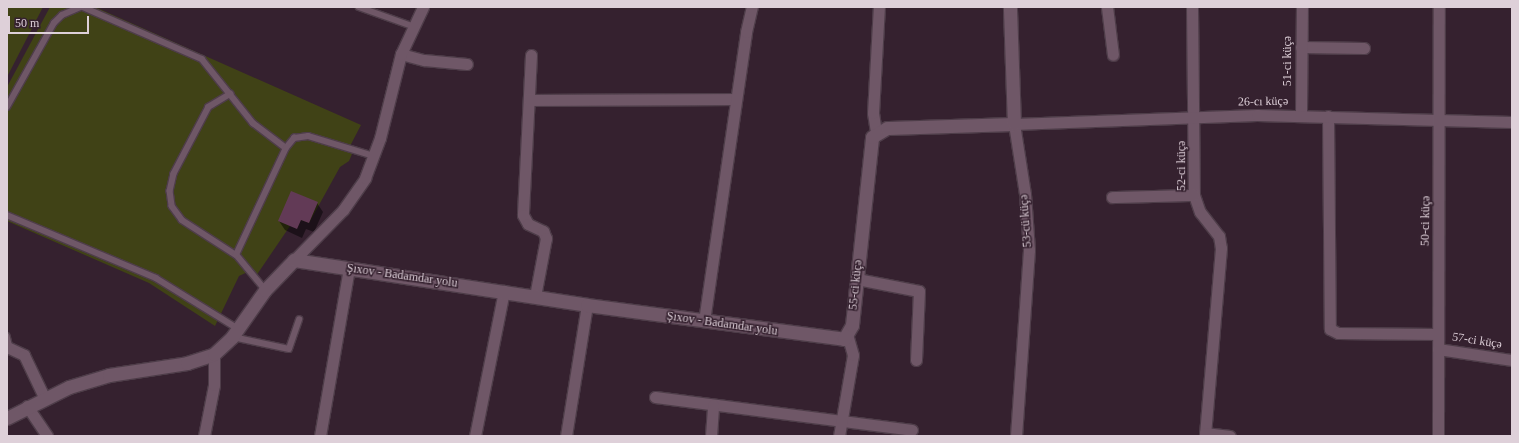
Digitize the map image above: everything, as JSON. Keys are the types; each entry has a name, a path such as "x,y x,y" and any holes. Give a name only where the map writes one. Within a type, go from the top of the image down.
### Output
{"street":[{"path":"7,418 44,397 109,375 187,363 214,354 235,332 265,290 353,196 374,156 401,54 412,26 423,7"},
{"path":"704,321 736,99 752,7"},
{"name":"55-ci küçə","path":"839,436 853,355 848,337 857,279 870,146 876,132 873,113 879,7"},
{"name":"53-cü küçə","path":"1010,7 1014,124 1025,194 1029,250 1016,436"},
{"path":"1107,7 1114,55"},
{"name":"52-ci küçə","path":"1192,7 1195,118 1194,195 1200,212 1219,236 1221,248 1205,435"},
{"name":"51-ci küçə","path":"1301,115 1302,7"},
{"name":"50-ci küçə","path":"1438,436 1437,334 1441,120 1439,7"},
{"path":"1301,48 1364,48"},
{"path":"401,54 424,60 467,64"},
{"path":"531,55 523,215 528,224 543,231 546,238 535,296"},
{"path":"529,100 736,99"},
{"name":"26-cı küçə","path":"1014,124 1301,115 1328,116 1374,121 1441,120 1512,122"},
{"path":"1328,116 1330,329 1338,332 1437,334"},
{"path":"876,132 887,128 1014,124"},
{"path":"1112,197 1194,195"},
{"name":"Şıxov - Badamdar yolu","path":"294,260 504,291 587,305 838,341 848,337"},
{"path":"320,436 349,268"},
{"path":"857,279 919,291 916,360"},
{"path":"475,436 504,291"},
{"path":"566,436 587,305"},
{"path":"8,347 24,355 44,397"},
{"name":"57-ci küçə","path":"1438,349 1512,360"},
{"path":"204,436 214,385 214,354"},
{"path":"655,397 912,430"},
{"path":"711,436 712,405"},
{"path":"27,406 47,436"},
{"path":"1205,435 1230,436"}],"lane":[{"path":"7,107 54,23 62,15 82,7 202,59 253,123 286,148"},
{"path":"359,7 412,26"},
{"path":"231,94 209,107 174,174 170,191 172,206 182,220 236,256 265,290"},
{"path":"236,256 286,148 294,138 308,136 374,156"},
{"path":"7,215 156,278 235,332 289,349 299,320"},
{"path":"7,336 8,347"}],"shaded area":[{"path":"7,7 43,7 7,77"},
{"path":"50,7 95,7 361,125 349,148 352,154 349,161 340,167 309,223 301,220 290,226 256,276 252,270 239,276 215,326 149,283 7,221 7,87"}],"building":[{"path":"291,191 318,202 309,223 301,220 297,229 278,221"}]}
